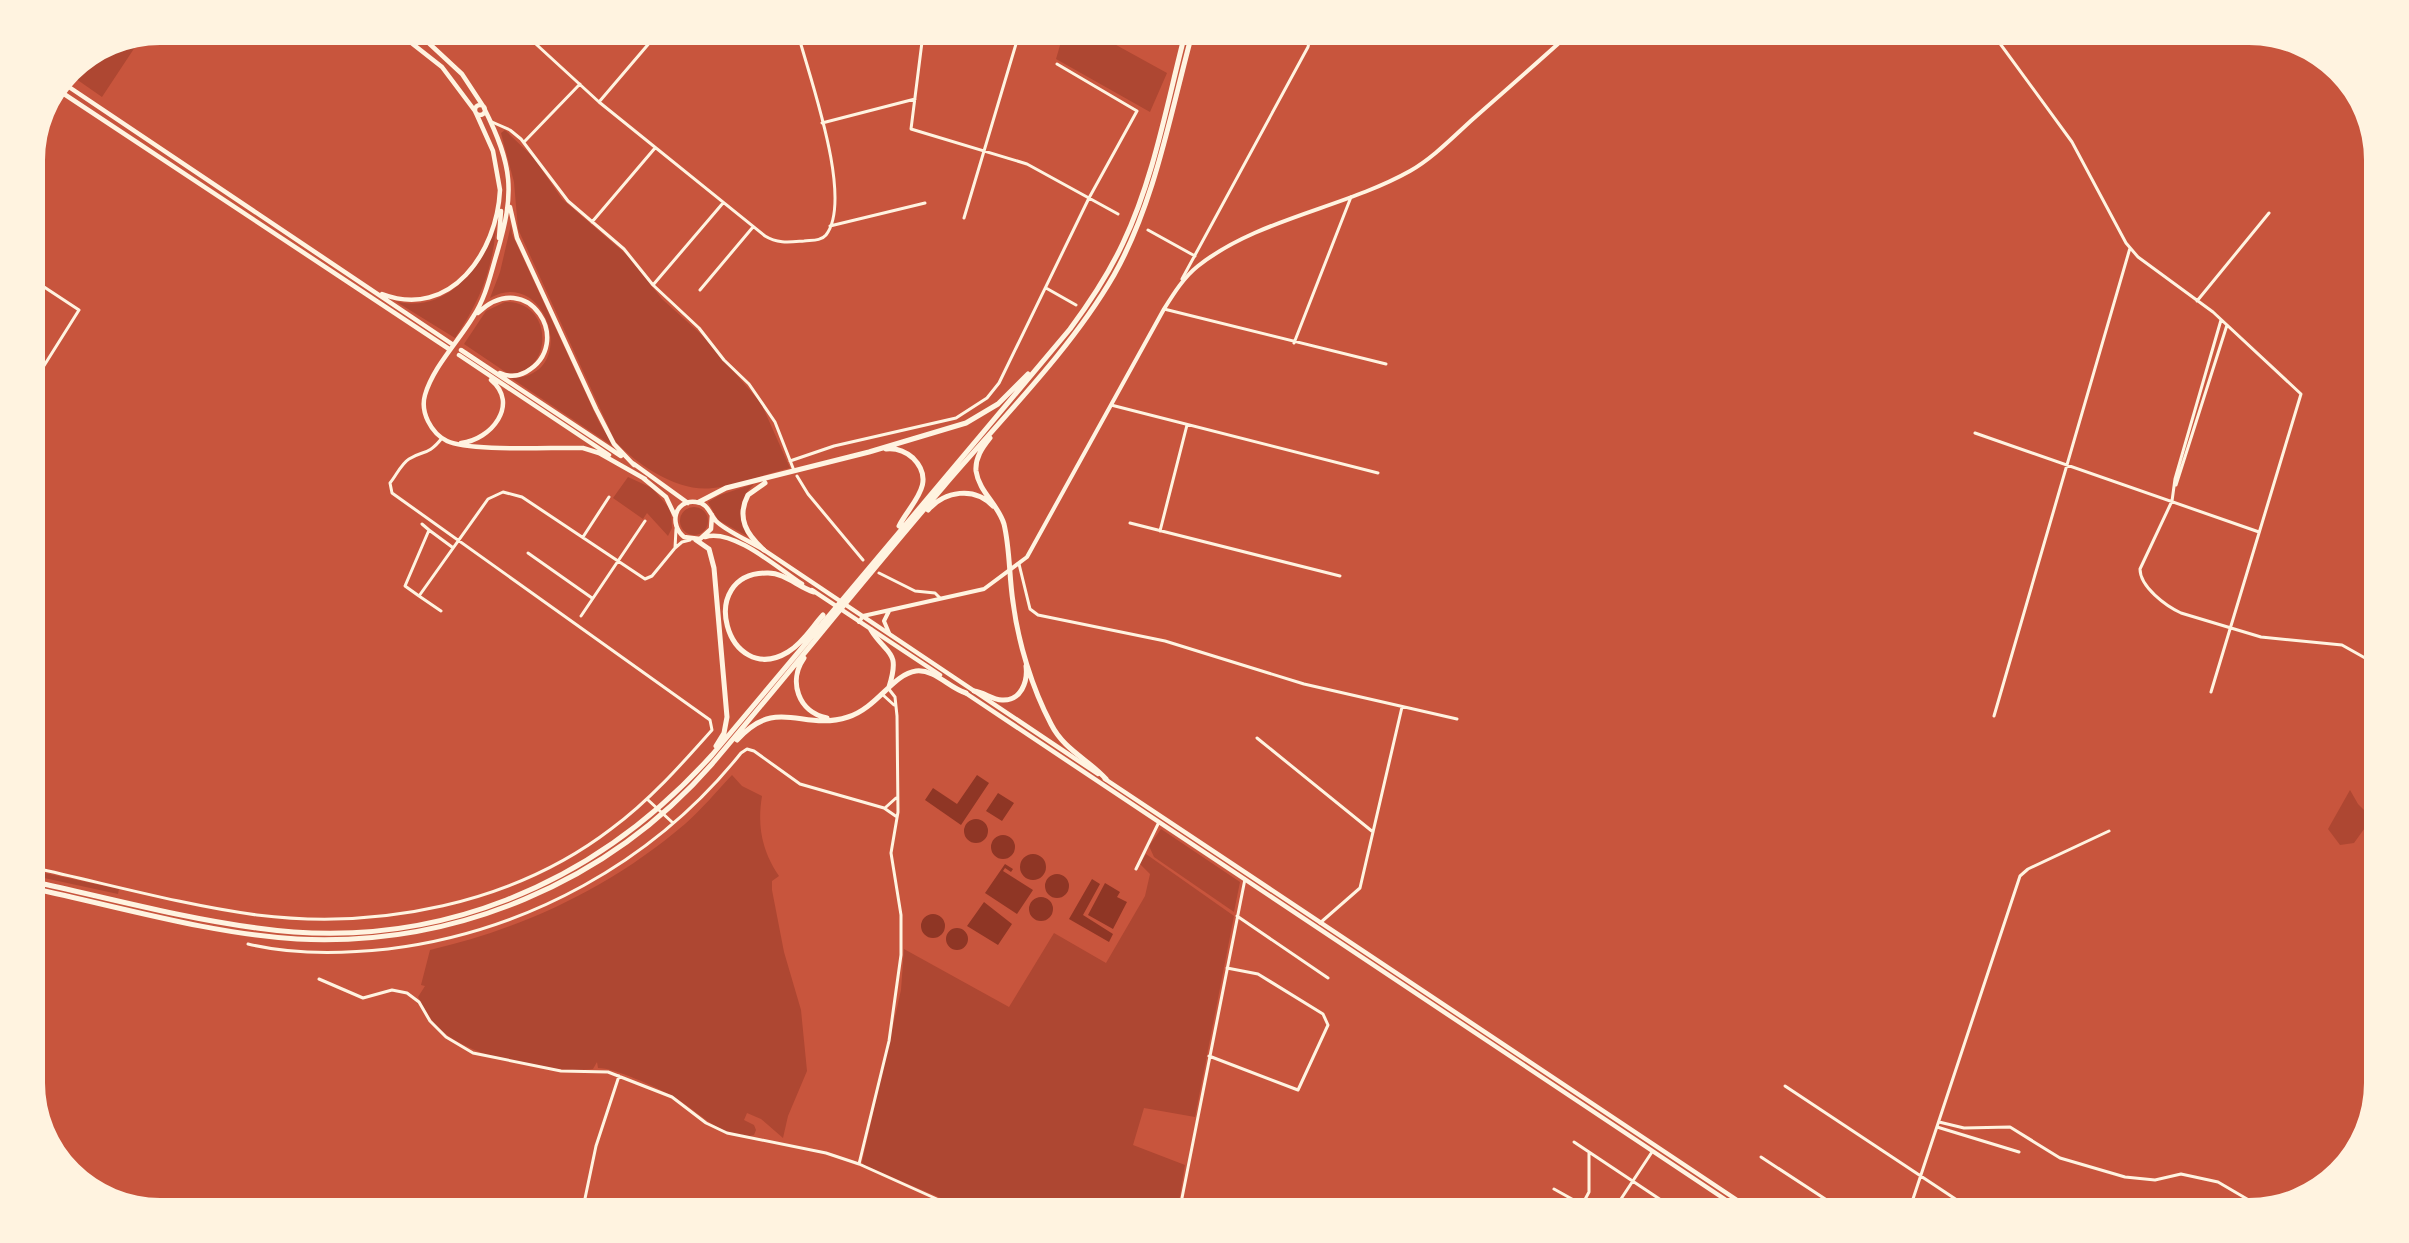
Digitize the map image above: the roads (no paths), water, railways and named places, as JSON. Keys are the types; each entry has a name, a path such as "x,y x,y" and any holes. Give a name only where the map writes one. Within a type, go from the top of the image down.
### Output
{"highway":[{"path":"670,803 852,592 1091,300 1124,242 1149,170 1182,45"},
{"path":"897,537 1077,331 1114,274 1131,241 1154,176 1189,45"},
{"path":"699,502 726,488 786,475 966,423 998,404 1036,368"},
{"path":"1005,415 1002,423 979,453 976,465 980,483 999,512 1004,526 1015,618 1025,655 1055,732 1072,752 1106,779"},
{"path":"869,452 889,449 902,451 912,457 922,475 920,497 897,537"},
{"path":"764,550 752,539 744,525 744,501 758,486 786,475"},
{"path":"897,537 935,503 955,494 981,496 999,512"},
{"path":"688,782 721,738 727,717 714,563 707,546 693,540"},
{"path":"814,592 778,574 759,574 743,580 730,593 724,619 731,637 743,651 767,658 791,650 823,626"},
{"path":"712,764 845,600"},
{"path":"823,626 800,664 797,686 802,703 809,711 824,717 842,719"},
{"path":"871,630 889,651 893,662 888,688"},
{"path":"974,691 1001,700 1012,698 1022,690 1027,679 1025,655"},
{"path":"45,891 254,934 296,939 374,938 435,928 508,907 572,877 648,823 758,720 775,716 829,721 842,719 865,710 900,676 921,671 935,675 966,693"},
{"path":"45,884 257,928 345,934 381,931 435,922 504,903 570,871 648,823"}],"main road":[{"path":"414,45 442,67 476,112 487,136 498,169 500,190 497,253"},
{"path":"431,45 462,74 484,107 507,167 509,197 518,238 596,409 614,444 634,465"},
{"path":"65,95 451,347 371,289 71,88"},
{"path":"476,112 482,114 484,107"},
{"path":"498,169 507,167"},
{"path":"371,289 398,300 414,302 432,298 448,289 483,252 497,219 500,190"},
{"path":"509,197 507,219 485,294 474,316 429,384 424,409 430,424 442,438 453,443 476,447 583,448 599,453 645,479"},
{"path":"460,353 502,374 512,376 532,368 544,353 547,328 542,315 528,302 512,297 498,299 474,316"},
{"path":"460,353 634,465 688,503"},
{"path":"453,443 470,442 486,435 496,425 502,404 498,386 460,353"},
{"path":"460,353 645,479 666,497 681,535 693,540 718,534 737,541 1721,1198"},
{"path":"675,517 680,508 688,503 699,502 708,508 721,525 764,550 1734,1198"},
{"path":"703,537 711,529 712,515"}],"street":[{"path":"537,45 599,102 723,203 773,241 784,242 818,240 825,237 830,226 835,173 801,45"},
{"path":"599,102 648,45"},
{"path":"922,45 911,129 1027,164 1118,214"},
{"path":"964,218 1016,45"},
{"path":"858,622 862,616 984,589 1019,564 1032,550 1308,45"},
{"path":"1179,285 1197,266 1220,251 1259,233 1384,184 1428,159 1557,45"},
{"path":"2001,45 2072,142 2117,230 2130,248 2227,325 2301,394 2211,692"},
{"path":"790,461 834,446 956,418 974,408 999,383 1089,198 1137,111 1057,64"},
{"path":"524,142 580,84"},
{"path":"822,123 915,99"},
{"path":"491,122 510,130 524,142 561,192 624,249 653,285 699,328 724,360 749,384 769,411 793,468"},
{"path":"592,222 656,147"},
{"path":"1294,343 1351,197"},
{"path":"653,285 723,203"},
{"path":"830,226 925,203"},
{"path":"2197,301 2269,213"},
{"path":"700,290 753,226"},
{"path":"1148,230 1195,256"},
{"path":"1994,716 2130,248"},
{"path":"45,287 79,310 45,364"},
{"path":"1046,288 1076,305"},
{"path":"1164,309 1386,364"},
{"path":"2221,320 2172,501 2140,569 2142,581 2169,607 2230,628 2261,638 2342,645 2364,657"},
{"path":"2175,486 2180,480 2227,325"},
{"path":"1111,405 1378,473"},
{"path":"1160,531 1187,425"},
{"path":"1975,433 2259,532"},
{"path":"45,870 256,915 308,919 365,918 423,911 483,894 538,873 576,853 612,829 647,799 712,730 710,720 392,493 389,487 407,460 424,454 442,438"},
{"path":"797,476 808,494 863,560"},
{"path":"419,596 488,499 503,492 522,497 648,578 682,542 693,540"},
{"path":"583,537 609,497"},
{"path":"581,616 645,521"},
{"path":"1130,523 1340,576"},
{"path":"422,524 452,547"},
{"path":"675,548 678,537 676,527"},
{"path":"429,530 405,586 441,611"},
{"path":"528,553 592,598"},
{"path":"1019,564 1030,609 1038,615 1165,641 1304,684 1457,719"},
{"path":"879,573 915,591 935,593 939,598"},
{"path":"889,611 884,621 890,634"},
{"path":"859,1164 882,1072 898,987 901,915 891,853 898,796 896,706 895,697 888,688"},
{"path":"883,695 896,706"},
{"path":"1320,923 1360,888 1402,707"},
{"path":"1257,738 1373,832"},
{"path":"248,944 289,951 359,952 426,944 472,933 540,908 588,884 634,854 698,802 747,749 754,751 800,784 884,808 897,817"},
{"path":"884,808 892,804 898,796"},
{"path":"647,799 673,824"},
{"path":"1136,869 1159,822"},
{"path":"1914,1198 2020,876 2028,869 2109,831"},
{"path":"1182,1198 1245,879"},
{"path":"1237,916 1328,978"},
{"path":"1209,1056 1298,1090 1328,1025 1323,1014 1258,974 1227,968"},
{"path":"319,979 363,998 393,990 407,993 419,1002 430,1021 446,1037 473,1053 561,1071 598,1071 619,1076 672,1097 706,1123 727,1133 759,1142 792,1145 859,1164 935,1198"},
{"path":"585,1198 596,1146 619,1076"},
{"path":"1785,1086 1952,1198"},
{"path":"1939,1122 1964,1128 2010,1128 2060,1158 2125,1177 2155,1180 2181,1174 2218,1182 2245,1198"},
{"path":"1937,1127 2019,1152"},
{"path":"1574,1142 1656,1198"},
{"path":"1622,1198 1652,1152"},
{"path":"1586,1198 1589,1192 1589,1153"},
{"path":"1761,1157 1822,1198"},
{"path":"1554,1189 1570,1198"},
{"path":"1717,1195 1721,1194 1721,1189"},
{"path":"1721,1189 1723,1198"}]}
